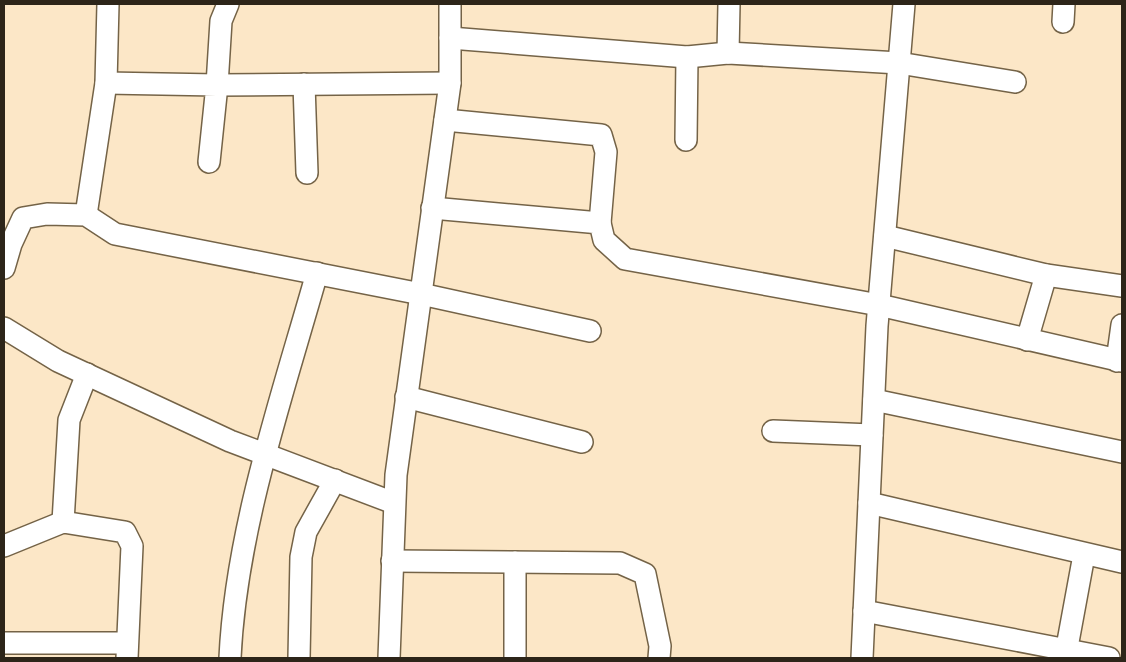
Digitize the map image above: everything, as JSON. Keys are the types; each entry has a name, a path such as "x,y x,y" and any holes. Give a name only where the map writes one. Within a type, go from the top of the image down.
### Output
{"street":[{"path":"86,215 106,83 108,4"},
{"path":"209,162 221,21 228,4"},
{"path":"389,658 396,475 450,83 450,4"},
{"path":"728,52 729,4"},
{"path":"862,658 879,305 904,4"},
{"path":"450,38 687,57 728,52 899,63 1015,82"},
{"path":"686,140 687,57"},
{"path":"106,83 450,83"},
{"path":"304,84 307,173"},
{"path":"445,120 601,135 606,152 600,224 604,240 625,259 879,305 1120,361 1122,324"},
{"path":"432,208 600,224"},
{"path":"4,268 11,244 24,218 47,214 86,215 115,234 421,294 590,330"},
{"path":"885,236 1046,275 1122,286"},
{"path":"230,658 242,554 266,454 317,273"},
{"path":"1027,340 1046,275"},
{"path":"4,328 58,361 230,441 394,503"},
{"path":"63,522 69,420 87,374"},
{"path":"406,397 582,442"},
{"path":"874,400 1122,452"},
{"path":"773,431 872,435"},
{"path":"299,658 301,557 306,532 335,480"},
{"path":"869,503 1122,562"},
{"path":"4,546 63,522 125,532 132,546 127,651 4,642"},
{"path":"1066,654 1084,554"},
{"path":"392,561 620,563 645,574 660,646 659,658"},
{"path":"515,562 515,658"},
{"path":"864,611 1066,654 1109,658"}]}
